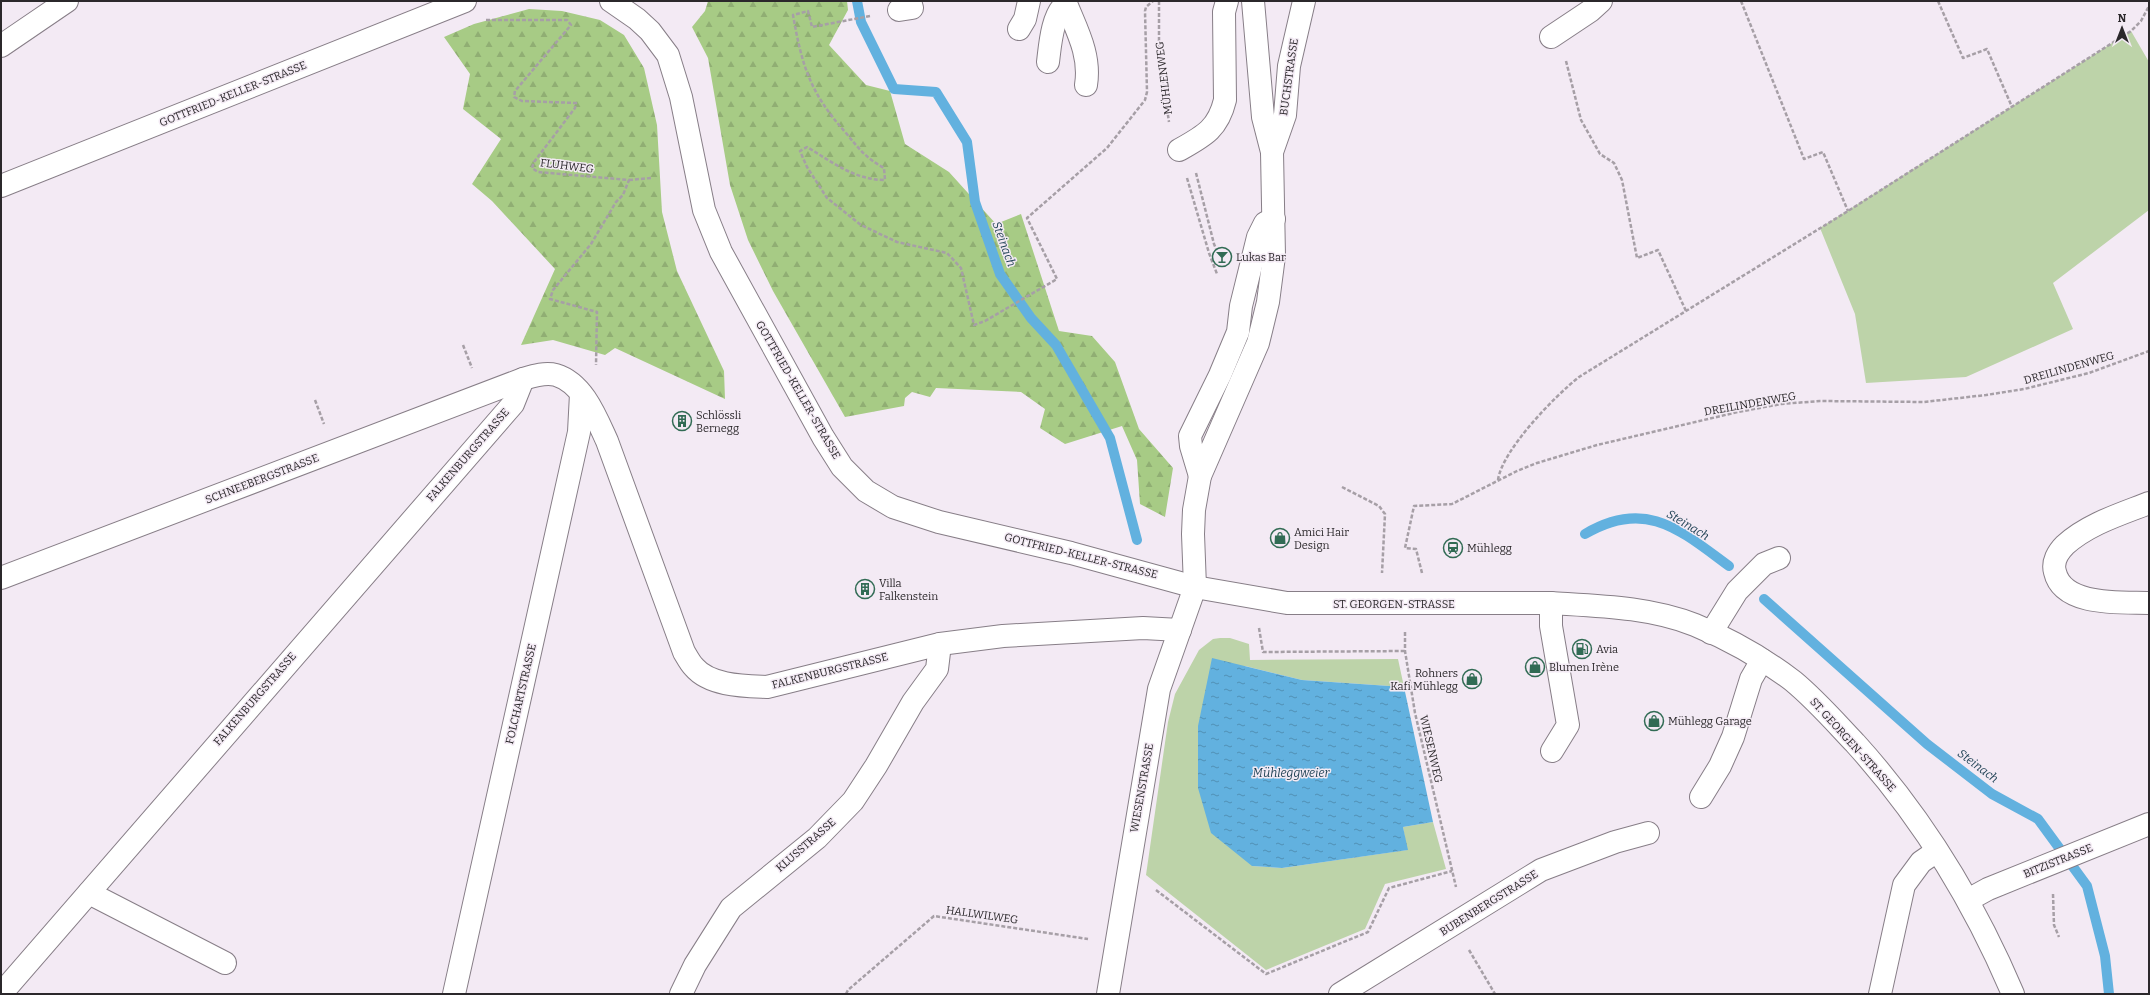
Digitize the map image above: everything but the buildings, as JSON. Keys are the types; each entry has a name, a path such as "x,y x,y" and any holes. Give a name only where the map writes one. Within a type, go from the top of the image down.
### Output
{"street":[{"path":"1,46 67,1"},
{"name":"GOTTFRIED-KELLER-STRASSE","path":"1,186 465,1"},
{"name":"GOTTFRIED-KELLER-STRASSE","path":"611,1 638,19 650,31 668,56 682,97 704,210 721,252 823,437 842,467 866,491 893,507 939,522 1072,553 1195,586"},
{"path":"1019,28 1025,19 1029,1"},
{"path":"1179,150 1203,136 1214,127 1222,113 1225,100 1224,12 1227,1"},
{"path":"1195,586 1193,534 1194,510 1200,476 1258,343 1268,302 1274,256 1272,152 1263,117 1253,1"},
{"name":"BUCHSTRASSE","path":"1272,152 1285,115 1290,60 1304,1"},
{"path":"1551,37 1590,11 1601,1"},
{"path":"1048,62 1052,33 1061,8 1066,3 1085,51 1088,69 1086,85"},
{"name":"FALKENBURGSTRASSE","path":"1,994 286,663 512,404 523,379 541,374 555,374 572,382 596,416 607,441 684,652 695,668 721,682 740,686 767,687 940,644 1003,636 1143,628 1180,630"},
{"name":"SCHNEEBERGSTRASSE","path":"1,578 523,379"},
{"name":"FOLCHARTSTRASSE","path":"454,994 579,432 581,394"},
{"path":"2149,503 2112,518 2077,536 2064,546 2056,557 2054,567 2057,580 2066,588 2082,597 2104,602 2149,602"},
{"path":"1711,633 1738,591 1764,564 1779,558"},
{"name":"ST. GEORGEN-STRASSE","path":"1195,586 1287,603 1551,603 1595,605 1660,615 1694,625 1711,633 1762,660 1793,681 1825,710 1880,771 1912,811 1968,900 2013,994"},
{"name":"WIESENSTRASSE","path":"1108,994 1159,689 1195,586"},
{"path":"1551,603 1551,626 1568,725 1552,751"},
{"name":"KLUSSTRASSE","path":"681,994 695,965 731,908 817,838 853,801 876,766 914,702 937,668 940,644"},
{"path":"1701,797 1724,759 1733,737 1751,679 1762,660"},
{"name":"BITZISTRASSE","path":"1968,900 1988,889 2149,824"},
{"name":"BUBENBERGSTRASSE","path":"1340,994 1541,870 1615,842 1648,833"},
{"path":"1880,994 1904,885 1921,862 1937,851"},
{"path":"89,893 225,963"}],"path":[{"path":"873,15 812,27 808,11 793,15 799,54 811,85 821,104 868,159 884,168 885,180 873,180 853,175 807,147 800,151 807,167 827,198 861,225 898,242 946,253 961,268 974,325 985,321 1057,278 1028,218 1107,148 1145,100 1147,92 1145,11 1146,7 1153,1"},
{"name":"MÜHLENWEG","path":"1159,1 1160,56 1167,114 1179,150"},
{"path":"1741,1 1804,159 1823,152 1848,211"},
{"path":"1938,1 1963,58 1987,49 2012,106"},
{"path":"1498,480 1500,470 1522,436 1557,394 1579,377 1848,211 2131,31 2141,21 2149,6"},
{"name":"FLUHWEG","path":"480,20 567,20 571,25 515,91 514,97 522,101 576,103 575,108 534,162 532,168 538,172 629,180"},
{"path":"1551,37 1566,62 1581,120 1600,154 1614,163 1622,180 1637,258 1658,250 1686,311"},
{"path":"1179,150 1193,160 1214,244 1223,265"},
{"path":"595,371 597,312 550,299 553,290 591,244 616,202 624,195 629,180 651,178"},
{"path":"1189,182 1214,266"},
{"path":"463,344 473,370"},
{"name":"DREILINDENWEG","path":"1422,575 1416,549 1405,548 1414,506 1452,504 1487,488 1498,480 1537,463 1597,445 1738,412 1781,404 1820,401 1924,402 2024,389 2089,373 2149,351"},
{"path":"315,400 326,428"},
{"path":"1342,487 1379,506 1385,514 1382,575"},
{"path":"1258,622 1263,652 1405,651"},
{"name":"WIESENWEG","path":"1153,888 1266,974 1368,932 1389,888 1452,872 1415,713 1405,651 1405,626"},
{"path":"2051,888 2054,898 2054,926 2059,937"},
{"name":"HALLWILWEG","path":"846,994 848,990 934,916 1089,939"},
{"path":"1470,951 1495,994"}],"green space":[{"path":"708,1 847,1 848,10 829,45 866,85 890,91 905,144 949,172 996,224 1021,214 1059,331 1092,336 1115,362 1139,429 1173,468 1165,517 1140,504 1137,460 1122,426 1065,444 1040,428 1045,409 1021,392 936,388 930,397 912,392 905,398 904,406 845,417 773,291 748,240 730,185 708,58 692,27 705,11"},
{"path":"529,9 562,11 600,20 624,35 644,68 657,125 662,212 677,271 724,371 725,399 615,348 605,355 553,340 521,345 555,269 492,201 472,184 501,139 463,109 470,74 444,37 474,24"},
{"path":"2131,31 2149,62 2149,210 2053,283 2073,329 1966,377 1866,383 1855,314 1820,228"},
{"path":"1230,638 1249,644 1250,660 1398,659 1404,687 1302,680 1245,666 1252,866 1282,868 1407,850 1403,827 1433,822 1446,869 1385,884 1365,929 1266,970 1146,875 1168,722 1175,694 1199,650 1213,639"}],"water":[{"name":"Mühleggweier","path":"1212,658 1302,680 1404,687 1433,822 1403,827 1408,850 1282,868 1252,866 1211,833 1198,788 1198,726"}],"waterway":[{"name":"Steinach","path":"857,1 861,22 894,89 936,92 967,142 975,202 1000,274 1031,318 1056,345 1110,438 1137,540"},
{"name":"Steinach","path":"1585,534 1607,524 1626,519 1644,519 1662,523 1678,531 1729,566"},
{"name":"Steinach","path":"1764,599 1927,744 1992,794 2038,819 2087,886 2105,956 2109,994"}],"place":[{"name":"Lukas Bar","path":"1222,257"},
{"name":"Schlössli Bernegg","path":"682,421"},
{"name":"Amici Hair Design","path":"1280,538"},
{"name":"Mühlegg","path":"1453,548"},
{"name":"Villa Falkenstein","path":"865,589"},
{"name":"Avia","path":"1582,649"},
{"name":"Blumen Irène","path":"1535,667"},
{"name":"Rohners Kafi Mühlegg","path":"1472,679"},
{"name":"Mühlegg Garage","path":"1654,721"}]}
